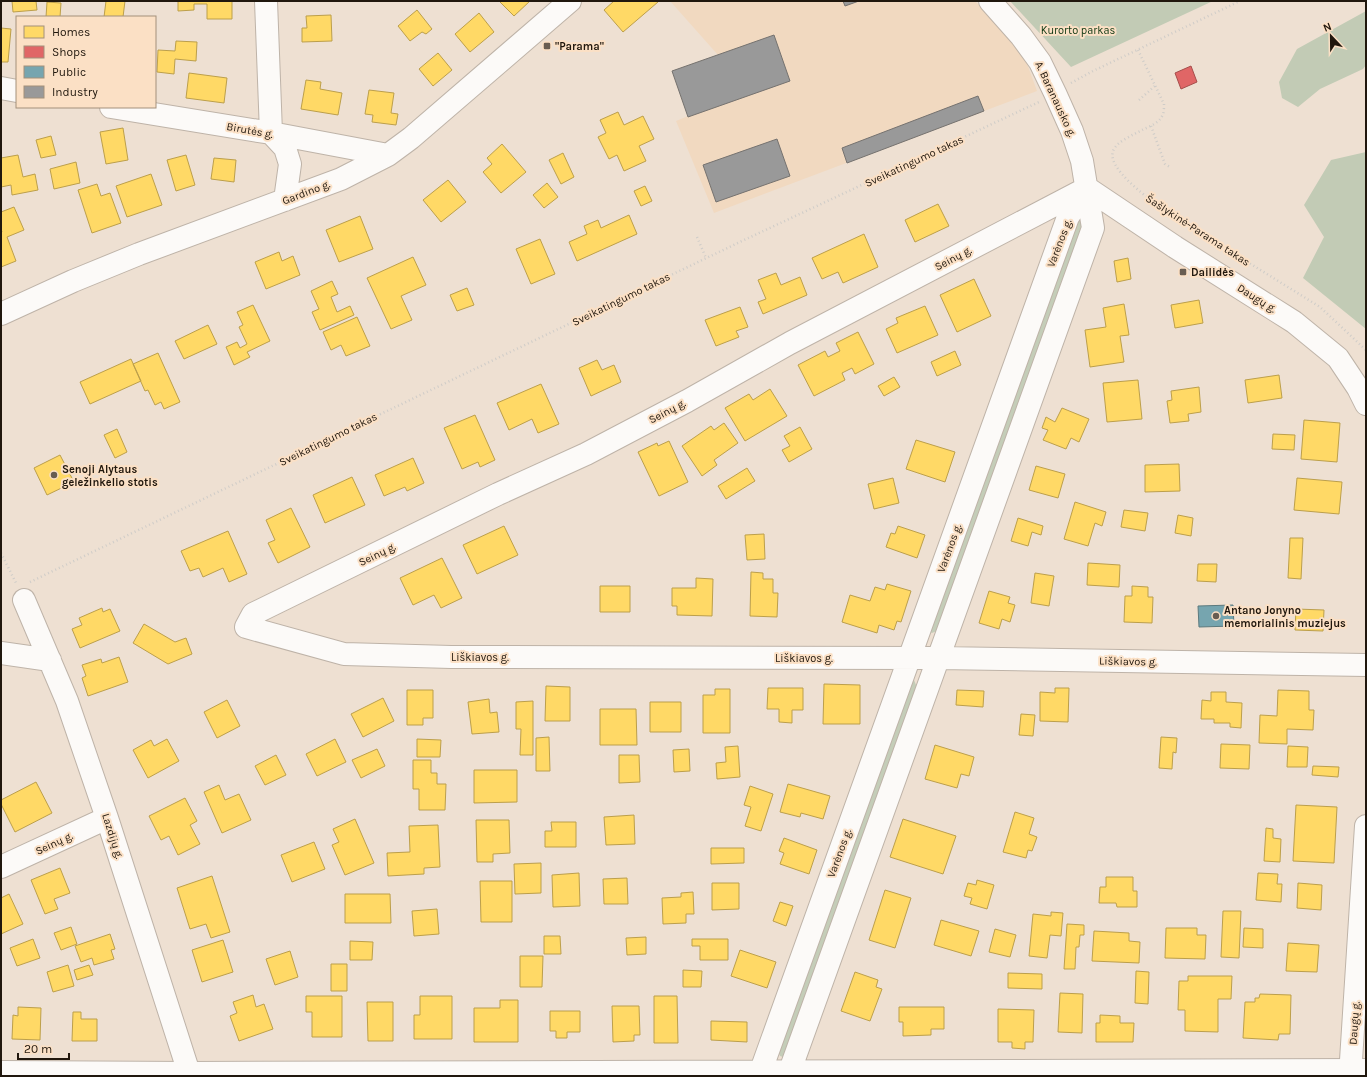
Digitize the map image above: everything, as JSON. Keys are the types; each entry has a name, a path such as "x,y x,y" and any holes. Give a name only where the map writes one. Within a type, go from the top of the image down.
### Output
{"street":[{"path":"266,1 271,133 285,148 290,164 285,200"},
{"name":"Gardino g.","path":"1,314 73,281 139,254 341,179 388,156 417,133 570,1"},
{"name":"A. Baranausko g.","path":"990,1 1021,36 1040,62 1072,131 1082,161 1087,188"},
{"path":"1,88 16,91"},
{"name":"Birutės g.","path":"117,108 271,133 388,156"},
{"path":"789,1074 1094,228 1087,188"},
{"name":"Daugų g.","path":"1087,188 1294,322 1338,358 1358,388 1366,404"},
{"name":"Seinų g.","path":"246,626 253,614 498,494 586,454 687,401 790,343 1087,188"},
{"name":"Varėnos g.","path":"759,1074 1068,217 1087,188"},
{"name":"Lazdijų g.","path":"21,594 67,701 107,818 190,1074"},
{"name":"Liškiavos g.","path":"246,626 344,654 451,657 939,658 1366,665"},
{"path":"1,653 50,660"},
{"name":"Seinų g.","path":"1,867 107,818"},
{"name":"Daugų g.","path":"1356,1072 1366,826"},
{"path":"1,1072 190,1074 789,1074 1356,1072"}],"path":[{"name":"Sveikatingumo takas","path":"21,594 706,258 1025,109 1093,71 1240,1"},
{"name":"Šašlykinė-Parama takas","path":"1138,50 1164,104 1164,113 1156,123 1124,140 1114,148 1112,156 1116,166 1142,194 1164,210 1320,307 1366,350"},
{"path":"1138,100 1156,85"},
{"path":"1150,126 1165,164 1170,167"},
{"path":"697,237 706,258"},
{"path":"1,553 21,594"}],"shaded area":[{"path":"670,1 975,1 1005,31 1026,61 1037,91 714,213 676,121 688,116 672,71 718,55"}],"green space":[{"name":"Kurorto parkas","path":"1010,1 1213,1 1071,67"},
{"path":"1366,11 1366,65 1363,69 1320,89 1298,107 1282,98 1279,82 1297,49"},
{"path":"1366,152 1366,329 1303,278 1324,237 1304,205 1331,160"},
{"path":"1080,217 1085,221 939,630 932,633 929,631 1074,222"},
{"path":"911,679 914,680 918,690 786,1054 783,1057 780,1056 778,1051"}],"building: Homes":[{"path":"12,1 36,1 37,10 13,12"},
{"path":"106,1 125,1 123,16 104,16"},
{"path":"178,1 232,1 232,19 207,19 207,4 194,4 194,10 178,11"},
{"path":"499,1 530,1 514,16"},
{"path":"614,1 658,2 623,32 604,10"},
{"path":"47,2 61,3 60,16 46,16"},
{"path":"417,10 432,29 426,34 422,32 410,41 398,26"},
{"path":"479,13 494,32 470,52 455,34"},
{"path":"331,15 332,41 302,42 302,28 307,28 306,16"},
{"path":"1,28 11,29 8,62 1,62"},
{"path":"176,41 197,42 196,61 175,59 174,74 157,72 158,50 175,51"},
{"path":"438,53 452,70 433,86 419,69"},
{"path":"189,73 227,78 224,103 186,98"},
{"path":"306,80 321,82 320,89 342,93 338,115 301,109"},
{"path":"369,90 394,93 391,113 398,114 396,125 372,122 373,115 365,114"},
{"path":"618,112 624,125 643,116 654,139 639,146 646,161 624,171 617,155 609,159 598,137 606,133 600,120"},
{"path":"123,128 128,160 106,164 100,132"},
{"path":"51,136 56,155 41,158 36,140"},
{"path":"502,144 526,172 501,193 483,172 492,164 487,158"},
{"path":"563,153 574,177 561,184 549,160"},
{"path":"18,155 23,177 35,174 38,190 12,195 11,185 1,187 1,158"},
{"path":"186,155 195,185 176,191 167,160"},
{"path":"214,158 236,160 234,182 211,179"},
{"path":"76,162 80,183 54,189 50,169"},
{"path":"151,174 162,205 127,217 116,186"},
{"path":"448,180 466,202 441,222 423,200"},
{"path":"547,183 558,197 544,208 533,195"},
{"path":"97,184 101,196 110,193 121,223 92,233 78,190"},
{"path":"645,186 652,201 641,206 634,191"},
{"path":"938,204 949,226 915,242 905,220"},
{"path":"14,207 24,230 7,237 16,261 1,267 1,212"},
{"path":"629,215 637,234 577,261 569,242 587,234 584,226 598,220 601,228"},
{"path":"360,216 373,249 339,262 326,230"},
{"path":"864,234 878,267 843,283 838,272 822,279 812,258"},
{"path":"540,239 555,274 531,284 516,249"},
{"path":"279,252 282,261 293,256 300,275 266,289 255,262"},
{"path":"413,257 426,285 401,296 412,320 391,329 367,278"},
{"path":"1128,258 1131,279 1117,282 1114,261"},
{"path":"776,273 781,285 800,277 807,295 763,314 758,302 766,299 758,280"},
{"path":"974,279 991,316 957,332 940,295"},
{"path":"332,281 338,294 331,297 337,312 350,306 354,315 320,330 312,312 319,309 311,291"},
{"path":"467,288 474,305 457,311 450,295"},
{"path":"1199,300 1203,323 1175,328 1171,305"},
{"path":"1124,304 1129,335 1120,336 1124,362 1090,367 1085,330 1106,327 1103,308"},
{"path":"253,305 270,341 247,352 250,357 234,365 226,347 237,342 240,348 247,344 239,327 243,325 237,312"},
{"path":"925,306 938,335 897,353 886,329 898,323 896,318"},
{"path":"740,307 748,327 736,331 739,337 716,346 705,320"},
{"path":"357,317 370,346 346,356 341,345 331,350 323,332"},
{"path":"208,325 217,344 184,359 175,341"},
{"path":"858,332 874,364 855,374 852,368 842,373 845,380 814,396 798,365 825,351 828,357 840,351 836,343"},
{"path":"955,351 961,365 937,376 931,362"},
{"path":"158,353 180,402 164,409 161,402 155,405 148,390 145,391 133,364"},
{"path":"131,359 141,381 90,404 80,382"},
{"path":"597,360 602,370 614,365 621,382 591,396 579,368"},
{"path":"1279,375 1282,398 1248,403 1245,380"},
{"path":"894,377 900,387 884,396 878,386"},
{"path":"1138,380 1142,419 1107,422 1103,383"},
{"path":"541,384 559,424 538,433 532,419 509,430 497,403"},
{"path":"1199,387 1201,412 1188,414 1189,421 1170,423 1167,401 1172,400 1171,391"},
{"path":"770,389 787,416 745,441 725,408 749,394 753,400"},
{"path":"1062,408 1089,419 1079,442 1071,438 1066,449 1043,440 1048,430 1042,428 1046,417 1055,422"},
{"path":"475,415 495,460 480,467 478,462 462,469 444,428"},
{"path":"1304,420 1340,423 1337,462 1301,459"},
{"path":"724,423 738,443 714,460 717,465 702,476 682,446 711,426 714,430"},
{"path":"800,427 812,449 789,462 782,450 790,446 784,436"},
{"path":"117,429 127,452 115,458 104,435"},
{"path":"1273,434 1295,435 1294,450 1272,449"},
{"path":"916,440 955,452 945,482 906,469"},
{"path":"669,441 688,482 659,496 638,452 657,443 658,446"},
{"name":"Senoji Alytaus geležinkelio stotis","path":"60,455 74,482 47,495 34,468"},
{"path":"413,458 424,483 407,491 405,487 384,496 375,475"},
{"path":"1179,464 1180,491 1145,492 1145,465"},
{"path":"1036,466 1065,474 1058,498 1029,490"},
{"path":"747,468 755,481 726,499 718,486"},
{"path":"352,477 365,505 325,523 313,495"},
{"path":"893,478 899,503 874,509 868,484"},
{"path":"1297,478 1342,482 1339,514 1294,510"},
{"path":"1075,502 1106,512 1102,526 1095,523 1088,546 1064,539"},
{"path":"291,508 310,547 278,563 268,543 275,540 266,520"},
{"path":"1124,510 1148,513 1145,531 1121,527"},
{"path":"1178,515 1193,518 1191,536 1175,533"},
{"path":"1018,518 1043,526 1041,535 1032,532 1028,546 1011,541"},
{"path":"504,526 518,555 477,574 463,545"},
{"path":"898,526 925,535 917,558 886,547 891,533 895,534"},
{"path":"228,531 247,574 229,582 223,568 203,577 199,568 190,571 181,551"},
{"path":"764,534 765,559 747,560 745,535"},
{"path":"1290,538 1303,538 1301,579 1288,578"},
{"path":"442,558 462,598 441,608 434,595 413,605 400,578"},
{"path":"1088,563 1120,565 1119,587 1087,585"},
{"path":"1198,564 1217,564 1216,582 1197,581"},
{"path":"751,572 763,573 763,579 773,579 773,593 778,593 777,617 750,616"},
{"path":"1035,573 1054,576 1049,606 1031,603"},
{"path":"696,578 713,579 712,616 677,615 677,606 672,606 672,588 696,588"},
{"path":"887,584 911,591 901,622 897,621 894,630 879,625 877,633 842,622 850,595 870,601 875,587 885,590"},
{"path":"600,586 630,586 630,612 600,612"},
{"path":"1132,586 1148,587 1148,597 1153,597 1152,623 1124,622 1125,596 1132,596"},
{"path":"989,591 1010,597 1008,603 1015,605 1010,622 1002,619 999,629 979,623"},
{"path":"102,608 103,612 110,609 120,631 80,648 72,629 82,625 79,618"},
{"path":"1296,609 1324,610 1323,631 1295,630"},
{"path":"144,624 175,642 186,638 192,654 168,664 133,643"},
{"path":"119,657 128,682 88,696 82,678 86,676 82,665 101,659 102,663"},
{"path":"824,684 860,685 860,724 823,724"},
{"path":"546,686 570,687 570,721 545,721"},
{"path":"768,688 803,688 803,710 792,710 792,723 779,722 779,709 767,709"},
{"path":"1055,688 1069,688 1068,722 1040,721 1040,692 1055,693"},
{"path":"715,689 730,689 730,733 703,733 703,695 715,695"},
{"path":"407,690 433,690 433,718 423,718 423,725 407,725"},
{"path":"957,690 984,691 983,707 956,705"},
{"path":"1278,690 1309,691 1309,710 1314,710 1313,730 1287,729 1287,744 1259,743 1260,715 1277,716"},
{"path":"1211,692 1226,692 1226,702 1242,703 1241,728 1230,727 1230,723 1214,723 1214,719 1201,719 1202,700 1211,701"},
{"path":"383,698 394,721 363,737 351,714"},
{"path":"489,699 490,713 497,712 499,732 472,734 468,702"},
{"path":"227,700 240,726 217,738 204,712"},
{"path":"533,701 533,755 520,755 521,729 516,729 516,702"},
{"path":"650,702 681,702 681,732 650,732"},
{"path":"600,709 636,709 637,745 600,745"},
{"path":"1021,714 1035,715 1033,736 1019,735"},
{"path":"549,737 550,771 536,771 536,738"},
{"path":"1161,737 1177,738 1176,753 1173,752 1172,769 1159,768"},
{"path":"167,739 179,761 148,778 133,750 151,740 154,746"},
{"path":"335,739 346,762 317,776 306,754"},
{"path":"417,739 441,740 440,757 417,757"},
{"path":"1221,744 1250,745 1249,769 1220,768"},
{"path":"935,745 974,757 969,776 961,774 957,788 925,779"},
{"path":"738,746 740,777 717,779 716,763 726,762 725,747"},
{"path":"1288,746 1308,747 1307,767 1287,767"},
{"path":"377,749 385,766 361,778 352,760"},
{"path":"689,749 690,771 674,772 673,750"},
{"path":"276,755 286,775 265,785 255,766"},
{"path":"619,755 639,755 640,782 619,783"},
{"path":"413,760 431,760 431,773 437,773 437,784 446,784 445,810 419,810 419,789 413,789"},
{"path":"1313,766 1339,767 1338,777 1312,775"},
{"path":"474,770 517,770 517,802 474,803"},
{"path":"36,782 52,813 15,832 1,804 1,800"},
{"path":"788,784 830,796 823,819 801,813 800,817 780,812"},
{"path":"219,785 225,800 239,794 251,820 222,833 204,792"},
{"path":"750,786 773,794 761,831 745,826 751,807 744,805"},
{"path":"185,798 197,821 190,825 200,844 178,855 169,836 161,840 149,816"},
{"path":"1296,805 1337,807 1334,863 1293,861"},
{"path":"1015,812 1034,818 1029,834 1037,837 1032,851 1028,850 1026,858 1003,852"},
{"path":"634,815 635,844 606,845 604,817"},
{"path":"355,819 374,863 345,875 332,845 339,842 333,829"},
{"path":"903,819 956,836 943,874 890,857"},
{"path":"476,820 509,820 510,853 493,854 493,862 477,862"},
{"path":"551,822 576,822 576,847 545,847 545,831 552,831"},
{"path":"438,825 440,867 424,868 424,874 388,876 387,853 410,852 409,826"},
{"path":"1266,828 1273,829 1273,838 1281,839 1280,862 1264,861"},
{"path":"784,838 817,850 809,874 780,864 784,853 779,851"},
{"path":"314,842 325,869 292,882 281,855"},
{"path":"711,848 744,848 744,863 711,864"},
{"path":"541,863 541,893 515,894 514,864"},
{"path":"60,868 70,893 54,899 58,909 45,914 31,880"},
{"path":"579,873 580,906 553,907 552,875"},
{"path":"1258,873 1278,874 1277,884 1282,884 1281,902 1256,900"},
{"path":"212,876 230,932 211,938 206,924 190,929 177,888"},
{"path":"1106,877 1133,877 1133,891 1137,891 1137,907 1117,907 1116,903 1099,903 1100,887 1106,887"},
{"path":"627,878 628,904 604,904 603,879"},
{"path":"977,880 994,885 987,909 970,904 972,898 964,896 968,883 976,885"},
{"path":"480,881 512,881 512,922 481,922"},
{"path":"712,883 739,883 739,909 712,910"},
{"path":"1298,883 1322,885 1321,910 1297,908"},
{"path":"885,890 911,898 895,948 869,940"},
{"path":"693,892 694,914 686,914 686,923 663,924 662,898 681,897 681,893"},
{"path":"9,894 23,924 1,934 1,898"},
{"path":"345,894 390,894 391,923 345,923"},
{"path":"780,902 793,906 786,926 773,921"},
{"path":"437,909 439,934 414,936 412,911"},
{"path":"1223,911 1241,911 1239,958 1221,957"},
{"path":"1051,912 1063,913 1061,936 1050,935 1047,958 1029,956 1033,914 1051,916"},
{"path":"941,920 979,931 971,956 934,945"},
{"path":"1067,924 1084,925 1084,935 1080,935 1079,947 1076,947 1075,969 1064,969"},
{"path":"71,927 77,944 61,950 54,933"},
{"path":"1166,928 1197,928 1197,935 1206,935 1205,959 1165,958"},
{"path":"1244,928 1263,929 1263,948 1243,947"},
{"path":"995,929 1016,935 1010,957 989,952"},
{"path":"1094,931 1129,933 1129,941 1140,942 1139,963 1092,961"},
{"path":"110,934 115,949 111,950 114,959 94,965 92,958 81,962 75,946"},
{"path":"544,936 560,936 561,954 544,954"},
{"path":"646,937 646,954 627,955 626,938"},
{"path":"33,939 40,958 17,966 10,948"},
{"path":"692,939 728,939 728,960 700,960 700,946 692,946"},
{"path":"223,940 233,972 202,982 192,950"},
{"path":"350,941 373,942 372,960 350,960"},
{"path":"1288,943 1319,945 1317,972 1286,971"},
{"path":"740,950 776,962 767,988 731,976"},
{"path":"290,951 298,977 275,985 266,959"},
{"path":"520,956 543,956 542,987 520,987"},
{"path":"331,964 347,964 347,991 331,991"},
{"path":"68,965 74,986 53,992 47,972"},
{"path":"89,965 93,975 77,980 74,970"},
{"path":"683,970 702,971 701,987 683,987"},
{"path":"1136,971 1149,972 1148,1004 1135,1003"},
{"path":"855,972 878,980 876,987 882,989 870,1021 841,1011"},
{"path":"1008,973 1042,974 1042,989 1008,988"},
{"path":"1188,976 1232,976 1231,999 1218,999 1218,1032 1185,1031 1185,1010 1178,1010 1179,981 1188,981"},
{"path":"1060,993 1083,994 1082,1033 1058,1032"},
{"path":"1260,994 1291,995 1290,1034 1279,1034 1278,1040 1243,1038 1245,1002 1255,1002 1255,998 1259,998"},
{"path":"253,995 256,1007 264,1004 273,1029 239,1041 230,1016 237,1013 233,1002"},
{"path":"306,996 342,996 342,1037 312,1037 312,1012 306,1012"},
{"path":"420,996 452,996 452,1039 414,1039 414,1015 420,1015"},
{"path":"654,996 677,996 678,1043 654,1043"},
{"path":"500,1000 518,1000 518,1042 474,1042 474,1008 500,1008"},
{"path":"367,1002 393,1002 393,1041 368,1041"},
{"path":"612,1006 639,1006 640,1035 634,1035 634,1041 613,1042"},
{"path":"18,1007 41,1008 40,1040 12,1039 13,1015 18,1016"},
{"path":"899,1007 944,1007 944,1029 931,1029 931,1035 903,1036 903,1022 899,1022"},
{"path":"998,1009 1034,1010 1033,1042 1025,1042 1025,1049 1012,1048 1012,1042 998,1042"},
{"path":"550,1011 580,1011 580,1032 567,1032 567,1038 556,1038 556,1031 550,1031"},
{"path":"73,1012 81,1012 81,1019 97,1019 97,1041 72,1041"},
{"path":"1100,1015 1120,1016 1120,1023 1134,1023 1133,1042 1096,1042 1096,1023 1100,1023"},
{"path":"711,1021 747,1022 747,1042 711,1040"}],"building: Shops":[{"path":"1191,66 1197,82 1181,89 1175,73"}],"building: Public":[{"name":"Antano Jonyno memorialinis muziejus","path":"1233,605 1234,626 1199,627 1198,606"}],"building: Industry":[{"path":"843,1 859,1 845,6"},
{"path":"774,35 790,81 688,117 672,71"},
{"path":"978,96 984,111 847,163 842,148"},
{"path":"777,139 790,176 716,202 703,165"}],"place":[{"name":"\"Parama\"","path":"547,46"},
{"name":"Dailidės","path":"1183,272"},
{"name":"Senoji Alytaus geležinkelio stotis","path":"54,475"},
{"name":"Antano Jonyno memorialinis muziejus","path":"1216,616"}]}
